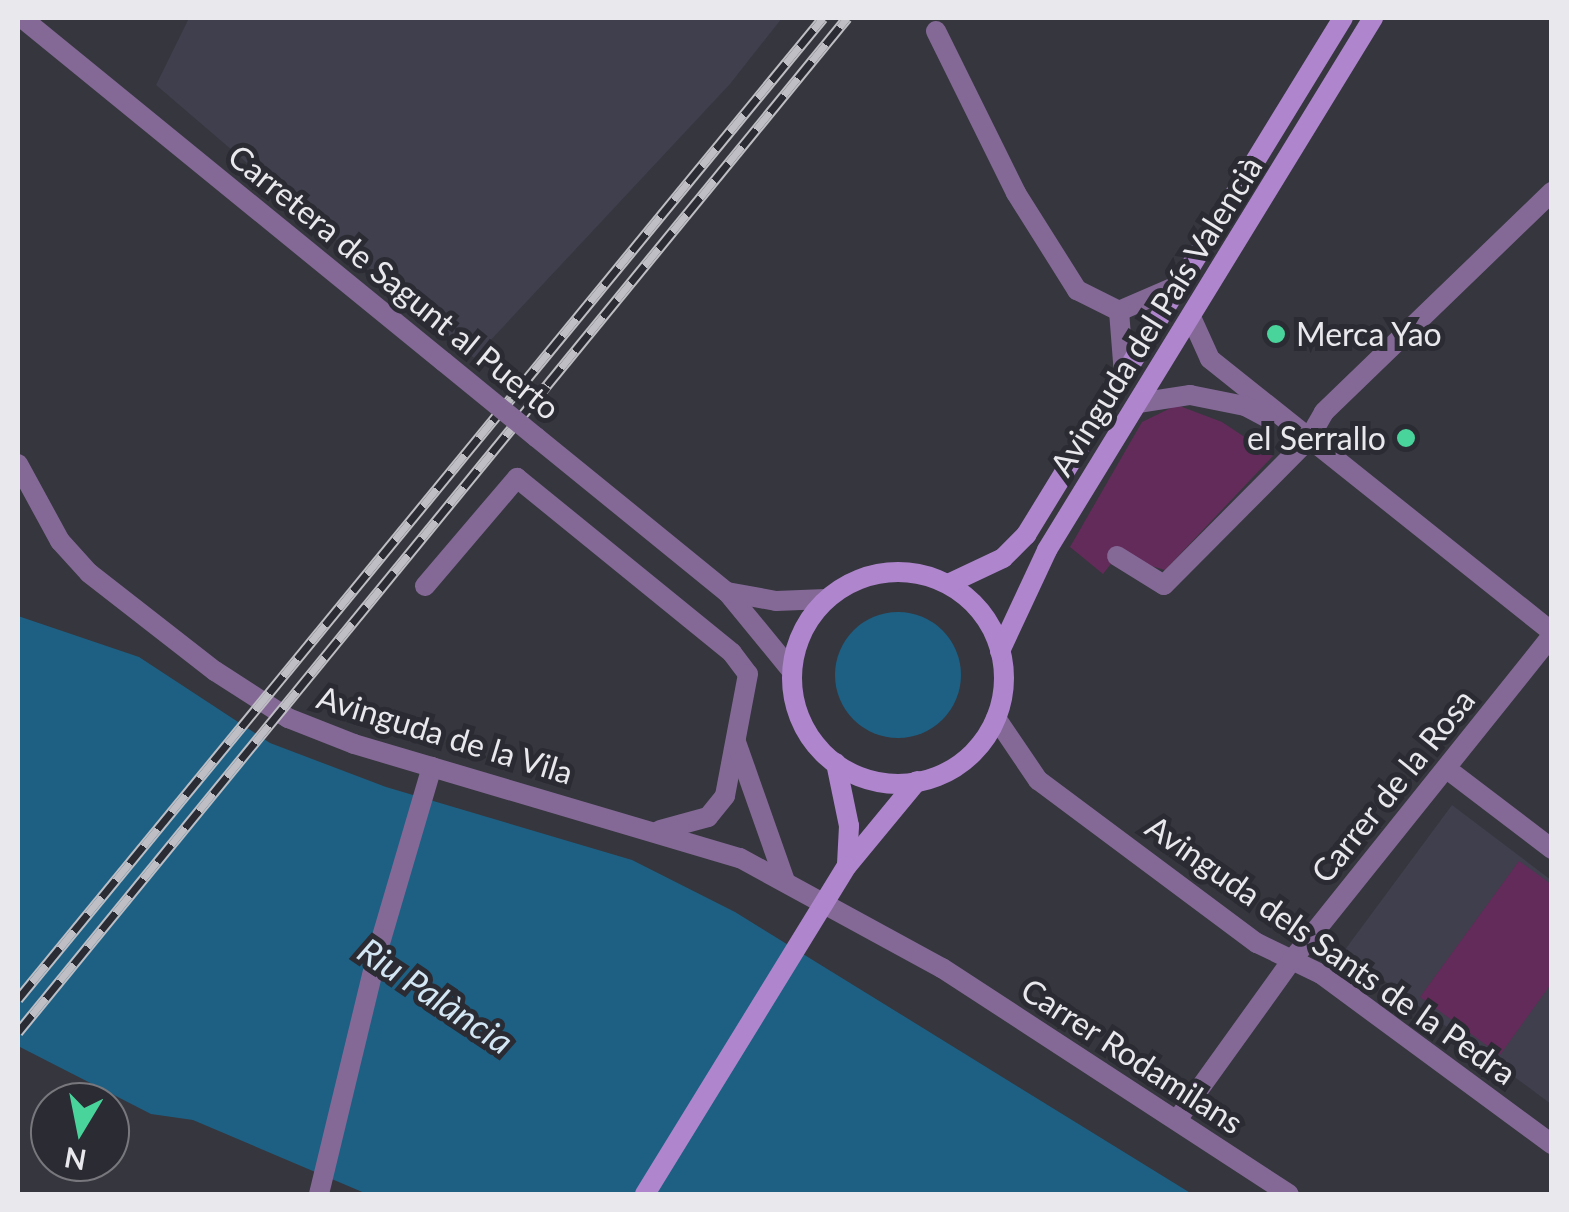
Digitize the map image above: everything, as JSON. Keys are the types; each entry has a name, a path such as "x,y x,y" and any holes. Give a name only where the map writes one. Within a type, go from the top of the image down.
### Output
{"main road":[{"name":"Avinguda del País Valencià","path":"948,584 1003,558 1026,535 1343,18"},
{"name":"Avinguda del País Valencià","path":"1000,651 1047,550 1373,18"},
{"path":"836,764 885,784 917,782 963,761 996,718 1004,685 992,623 948,584 885,572 856,578 826,599 802,631 792,671 802,723 836,764 849,826 846,866"},
{"path":"645,1194 846,866 917,782"}],"street":[{"name":"Carretera de Sagunt al Puerto","path":"22,18 727,592 792,671"},
{"path":"936,31 1016,194 1077,290 1119,312"},
{"path":"1116,556 1164,585 1308,440 1324,412 1552,192"},
{"path":"1119,312 1179,285"},
{"path":"1119,312 1124,376"},
{"path":"1192,317 1210,359 1552,634"},
{"path":"1138,404 1190,395 1245,406 1308,440"},
{"name":"Avinguda de la Vila","path":"18,464 60,541 90,573 215,671 288,718 432,766 660,830 785,882"},
{"path":"425,586 517,478 732,653 748,674 725,796 708,817 660,830"},
{"name":"Carretera de Sagunt al Puerto","path":"727,592 776,601 826,599"},
{"name":"Carrer de la Rosa","path":"1177,1120 1292,960 1552,634"},
{"name":"Avinguda dels Sants de la Pedra","path":"996,718 1038,780 1256,943 1292,960 1552,1144"},
{"path":"736,741 785,882"},
{"path":"319,1194 378,950 432,766"},
{"path":"1447,769 1552,849"},
{"name":"Carrer Rodamilans","path":"785,882 942,968 1289,1194"}],"shaded area":[{"path":"189,18 782,18 730,84 474,358 156,85"},
{"path":"1177,405 1222,422 1273,456 1165,570 1117,556 1103,574 1070,547 1142,422"},
{"path":"1452,805 1551,880 1551,1104 1344,951"},
{"path":"1519,861 1551,884 1551,984 1500,1055 1420,997"}],"water":[{"path":"898,612 922,617 943,630 956,651 961,675 956,699 943,720 922,733 898,738 874,733 853,720 840,699 835,675 840,651 853,630 874,617"},
{"name":"Riu Palància","path":"18,616 139,657 270,743 386,787 632,860 735,912 1192,1194 367,1194 193,1120 151,1114 130,1103 130,1082 88,1082 18,1046"}],"railway":[{"path":"18,999 823,18"},
{"path":"18,1032 847,18"}],"place":[{"name":"Merca Yao","path":"1276,334"},
{"name":"el Serrallo","path":"1406,438"}]}
